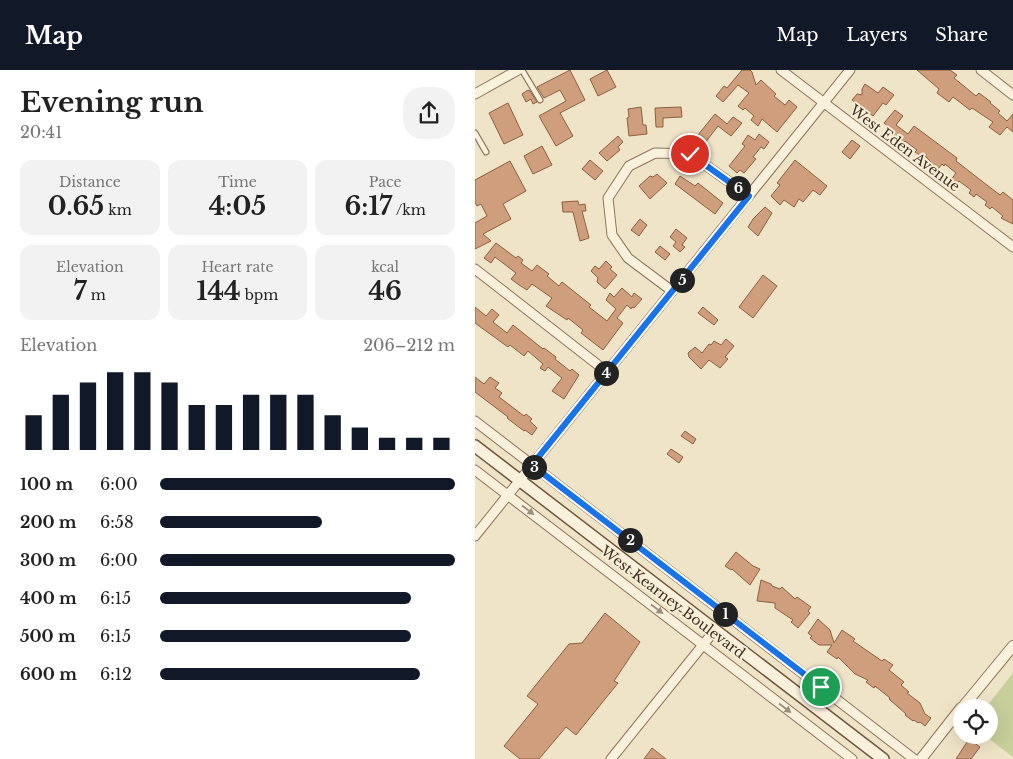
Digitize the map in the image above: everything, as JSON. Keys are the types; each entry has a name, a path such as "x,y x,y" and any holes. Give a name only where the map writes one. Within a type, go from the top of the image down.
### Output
{"main road":[{"name":"West Kearney Boulevard","path":"475,446 883,759"}],"street":[{"path":"475,94 517,70"},
{"name":"West Eden Avenue","path":"781,70 1013,247"},
{"path":"475,536 850,70"},
{"path":"981,70 1013,95"},
{"path":"672,292 628,258 611,235 608,198 629,166 655,153 690,154 749,196"},
{"path":"475,269 607,372"},
{"name":"West Kearney Boulevard","path":"475,421 914,759"},
{"name":"West Kearney Boulevard","path":"475,470 852,759"},
{"path":"611,759 715,630"},
{"path":"969,699 1013,646"},
{"path":"921,759 953,718"}],"lane":[{"path":"522,70 540,100"},
{"path":"475,133 486,152"}],"green space":[{"path":"1013,673 1013,757 996,744 998,744 998,699 992,699"}],"building":[{"path":"570,70 585,100 560,113 573,136 556,146 539,116 566,101 560,90 544,98 537,87"},
{"path":"607,70 616,87 598,96 590,79"},
{"path":"742,70 750,70 756,85 761,80 776,94 774,96 785,105 789,100 797,107 777,132 762,119 758,126 751,120 754,116 745,108 743,110 738,106 749,93 738,85 723,102 716,96 724,86 727,88"},
{"path":"917,70 950,70 957,75 954,78 976,96 979,93 991,102 1000,111 998,113 1007,121 1013,114 1013,132 1007,127 1000,135 989,127 993,122 972,108 970,110 953,97 949,102 937,93 939,89"},
{"path":"865,84 878,93 883,87 894,95 886,105 883,103 873,116 852,100 857,94 862,95 862,89"},
{"path":"528,90 537,102 533,104 531,99 526,102 522,94"},
{"path":"508,103 523,135 504,144 489,113"},
{"path":"641,107 643,125 646,125 647,134 629,136 628,109"},
{"path":"681,107 682,117 663,118 663,127 656,127 655,108"},
{"path":"895,110 903,116 896,125 908,134 914,126 957,158 956,161 1000,195 1003,192 1013,200 1013,224 1001,218 1003,216 992,207 990,209 985,205 987,202 976,194 974,197 969,193 971,190 959,181 957,184 951,180 956,173 945,164 944,166 942,164 938,169 923,154 921,156 915,152 917,150 905,141 903,143 889,131 891,129 884,123"},
{"path":"715,114 727,124 733,117 742,123 731,136 718,126 705,143 697,136"},
{"path":"759,134 769,142 764,149 761,147 753,157 756,159 744,173 740,170 737,173 729,166 745,146 742,144 748,135 755,140"},
{"path":"618,136 623,142 618,147 620,150 607,161 599,153"},
{"path":"852,140 860,146 850,159 842,152"},
{"path":"542,146 552,165 533,174 524,156"},
{"path":"590,160 603,171 595,180 582,169"},
{"path":"795,160 827,186 820,195 813,190 803,202 799,199 794,207 784,200 780,205 771,196 780,185 777,183"},
{"path":"510,161 526,191 503,204 511,219 483,234 491,241 475,249 475,223 487,216 481,204 477,206 475,203 475,180"},
{"path":"657,174 667,183 650,199 639,186 650,176 653,177"},
{"path":"680,176 695,186 698,183 723,203 715,214 675,184"},
{"path":"578,201 579,205 585,204 586,211 582,211 589,238 580,241 573,212 563,212 562,202"},
{"path":"765,207 772,213 758,236 748,227"},
{"path":"640,219 647,225 639,236 631,230"},
{"path":"676,229 687,238 682,245 685,247 680,252 673,246 676,242 670,237"},
{"path":"496,243 516,258 518,256 523,260 521,263 532,271 537,265 549,274 547,276 559,286 562,282 591,305 589,307 607,321 616,309 606,300 610,293 614,297 622,288 632,297 634,293 642,299 634,308 632,307 631,309 627,305 617,318 623,323 603,350 581,333 583,330 568,318 567,320 546,306 552,298 532,284 527,290 519,285 511,279 516,273 495,257 491,263 484,258"},
{"path":"660,246 670,254 665,260 655,252"},
{"path":"606,261 612,267 610,269 617,275 605,289 597,282 598,278 591,271 595,266 599,269"},
{"path":"763,275 777,286 753,318 739,307"},
{"path":"475,307 486,316 492,309 499,315 493,322 507,333 513,325 556,357 555,359 570,371 572,369 579,375 564,399 552,391 562,378 548,367 545,371 540,368 543,364 528,351 524,356 475,323"},
{"path":"703,307 718,320 714,325 698,313"},
{"path":"726,339 734,346 725,357 728,359 720,368 709,360 701,369 689,357 688,353 695,347 702,353 714,341 721,345"},
{"path":"475,377 484,384 490,377 499,383 495,388 502,393 499,397 524,416 526,414 532,419 530,421 537,428 532,435 524,431 475,392"},
{"path":"685,431 696,439 693,444 681,436"},
{"path":"671,449 683,457 679,463 667,454"},
{"path":"736,552 753,566 760,569 750,585 732,569 725,566"},
{"path":"761,580 780,589 782,587 795,599 797,597 811,607 808,611 810,613 798,628 791,622 793,620 775,608 775,603 757,601"},
{"path":"605,613 640,642 614,681 618,683 576,735 566,727 539,759 520,759 504,746 538,704 527,696 569,644 582,643"},
{"path":"818,619 830,630 834,643 842,630 855,639 853,641 882,661 884,659 893,665 889,670 904,682 901,685 909,692 907,693 920,703 925,714 931,718 925,726 905,715 890,698 875,686 874,688 866,682 868,680 855,674 838,657 837,659 827,652 832,645 819,645 810,638 812,636 808,633"},
{"path":"966,744 976,744 980,747 971,759 956,759"},
{"path":"652,748 666,759 644,759"}],"route":[{"path":"690,154 749,196 532,465 821,687"}]}
